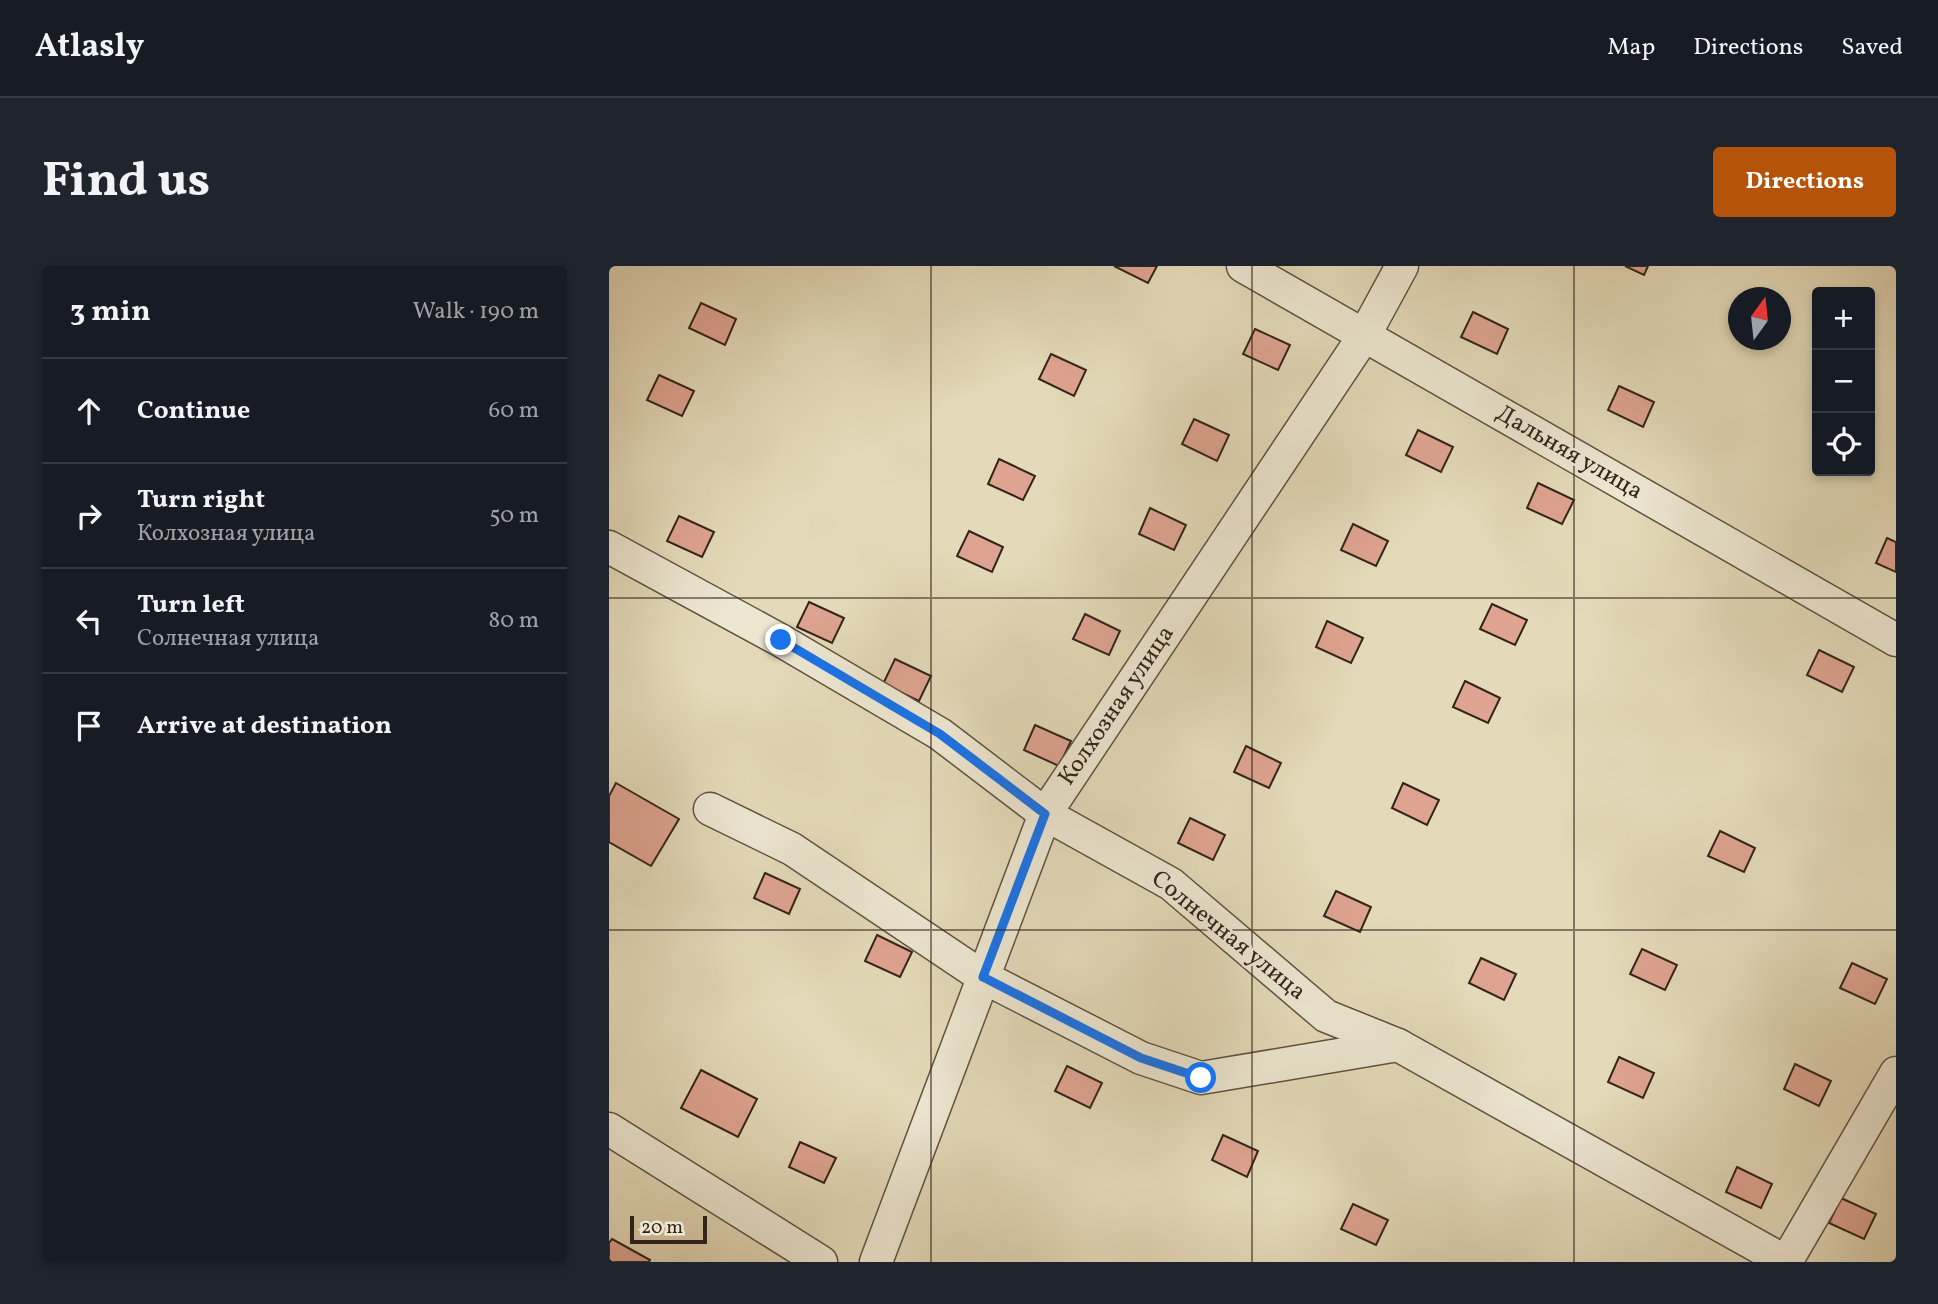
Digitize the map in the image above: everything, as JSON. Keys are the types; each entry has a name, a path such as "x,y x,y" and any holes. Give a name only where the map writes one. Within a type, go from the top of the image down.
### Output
{"street":[{"name":"Дальняя улица","path":"1243,266 1896,640"},
{"name":"Колхозная улица","path":"876,1262 1045,814 1364,336 1402,266"},
{"name":"Солнечная улица","path":"609,547 781,640 940,734 1045,814 1171,884 1326,1016 1398,1045 1786,1262"},
{"path":"710,809 792,849 983,977 1141,1058 1201,1078 1398,1045"},
{"path":"1786,1262 1896,1073"},
{"path":"609,1129 821,1262"}],"building":[{"path":"1114,266 1157,266 1148,283"},
{"path":"1625,266 1648,266 1644,275"},
{"path":"701,303 736,319 725,345 689,328"},
{"path":"1473,312 1508,329 1497,354 1461,337"},
{"path":"1255,329 1290,345 1278,370 1243,354"},
{"path":"1051,354 1086,370 1074,396 1039,379"},
{"path":"659,375 694,391 682,416 647,400"},
{"path":"1619,386 1654,402 1643,427 1608,410"},
{"path":"1194,419 1229,435 1217,461 1182,444"},
{"path":"1418,430 1453,447 1441,472 1406,455"},
{"path":"999,459 1035,476 1023,500 988,484"},
{"path":"1538,483 1574,500 1562,524 1527,508"},
{"path":"1150,508 1186,525 1174,550 1139,534"},
{"path":"679,516 714,532 702,557 667,541"},
{"path":"1353,524 1388,541 1376,566 1341,550"},
{"path":"969,531 1003,547 992,572 957,556"},
{"path":"1887,538 1896,542 1896,572 1876,563"},
{"path":"809,602 844,618 832,643 797,627"},
{"path":"1492,604 1527,620 1515,645 1480,629"},
{"path":"1085,614 1120,631 1109,655 1073,639"},
{"path":"1327,621 1363,638 1351,663 1316,647"},
{"path":"1819,650 1854,667 1842,692 1807,675"},
{"path":"895,659 931,676 919,701 883,684"},
{"path":"1465,681 1500,698 1488,723 1453,707"},
{"path":"1035,725 1071,741 1059,766 1024,750"},
{"path":"1246,746 1281,763 1269,788 1234,772"},
{"path":"616,783 679,819 651,866 609,842 609,796"},
{"path":"1403,783 1439,800 1427,825 1392,808"},
{"path":"1190,818 1225,835 1213,860 1178,843"},
{"path":"1720,831 1755,848 1744,872 1708,856"},
{"path":"765,873 800,889 789,914 754,898"},
{"path":"1336,891 1371,907 1360,932 1324,916"},
{"path":"877,935 912,952 900,977 865,961"},
{"path":"1642,949 1677,965 1665,990 1630,974"},
{"path":"1481,958 1516,974 1504,1000 1469,983"},
{"path":"1852,963 1887,979 1875,1004 1840,988"},
{"path":"1619,1057 1654,1073 1643,1098 1608,1082"},
{"path":"1795,1064 1831,1081 1819,1106 1784,1089"},
{"path":"1067,1066 1102,1083 1090,1108 1055,1091"},
{"path":"701,1070 757,1099 738,1137 681,1108"},
{"path":"1223,1135 1258,1151 1247,1177 1212,1160"},
{"path":"800,1142 836,1158 824,1183 789,1167"},
{"path":"1737,1167 1772,1184 1761,1208 1726,1192"},
{"path":"1841,1198 1876,1214 1864,1239 1829,1223"},
{"path":"1353,1204 1388,1220 1376,1245 1341,1229"},
{"path":"612,1239 650,1260 649,1262 609,1262 609,1243"}],"route":[{"path":"781,640 940,734 1045,814 983,977 1141,1058 1201,1078"}]}
